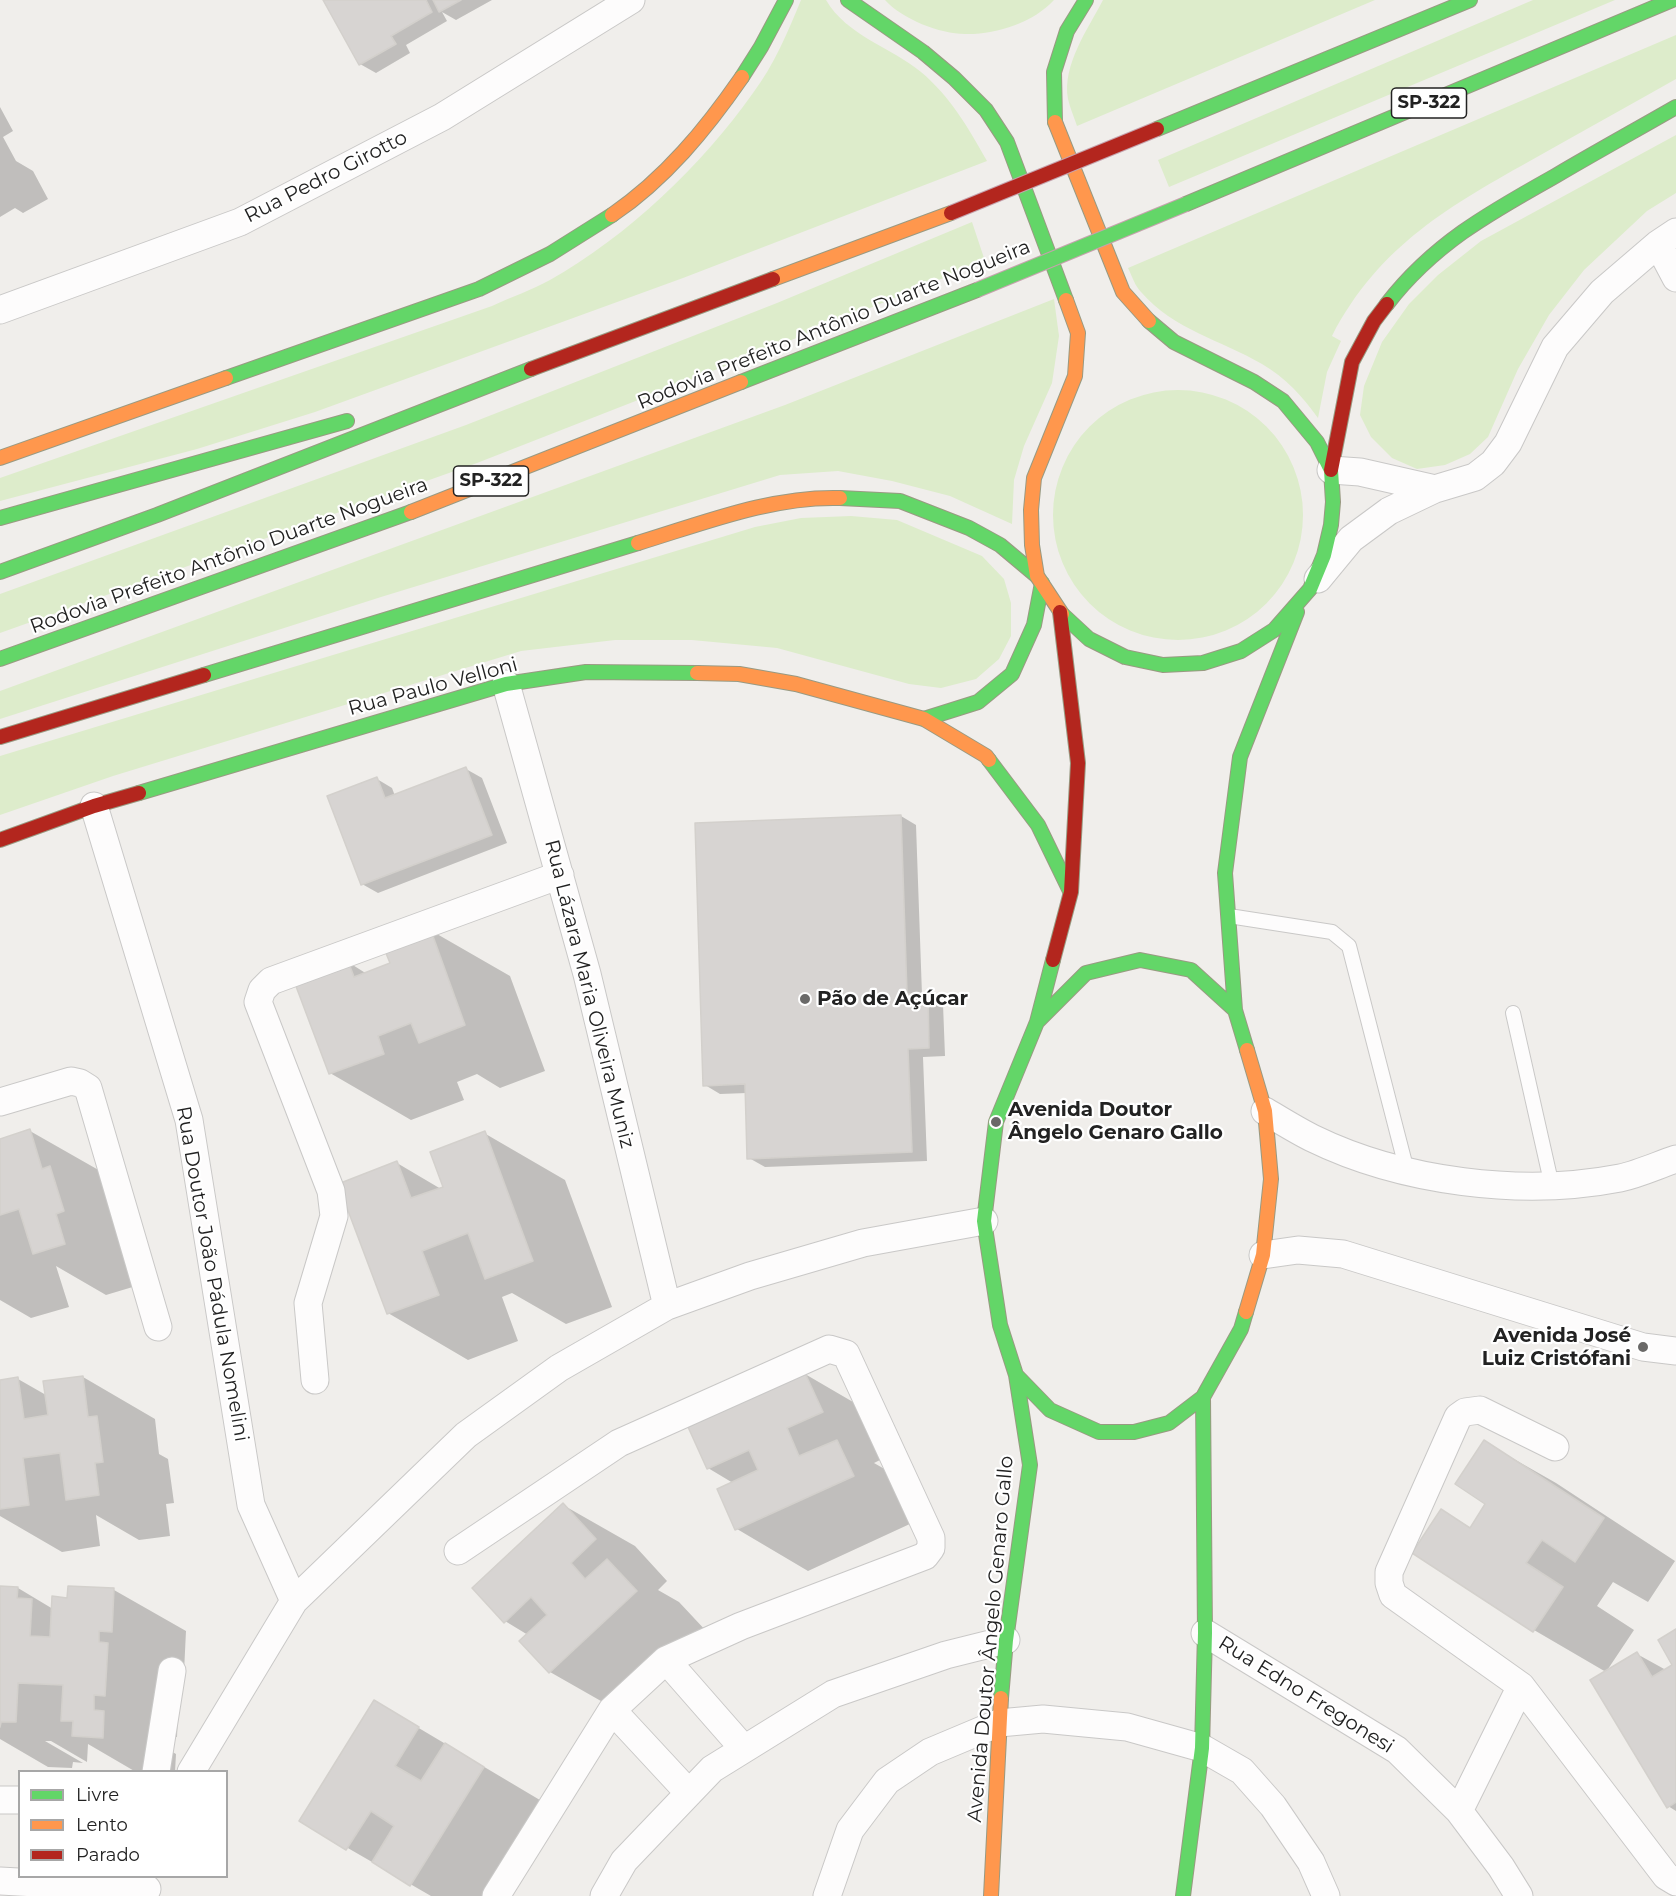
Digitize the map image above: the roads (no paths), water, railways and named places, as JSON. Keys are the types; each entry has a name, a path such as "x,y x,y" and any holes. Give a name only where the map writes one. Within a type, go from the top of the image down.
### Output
{"main road":[{"path":"0,458 479,289 531,265 605,220 657,178 702,128 743,75 786,0"},
{"name":"Avenida Doutor Ângelo Genaro Gallo","path":"848,0 923,52 954,78 986,110 1008,142 1078,333 1075,376 1034,478 1031,521 1032,545 1039,580 1060,612 1089,639 1125,657 1163,665 1203,663 1241,651 1274,630 1306,595"},
{"name":"Avenida Doutor Ângelo Genaro Gallo","path":"1086,0 1067,31 1054,72 1054,119 1123,292 1148,320 1174,342 1254,382 1283,401 1317,442 1331,470 1333,502 1331,525 1324,555 1240,757 1225,873 1235,1010 1265,1111 1271,1179 1263,1255 1241,1329 1203,1397 1205,1633 1202,1748 1183,1896"},
{"path":"0,572 157,515 530,369 951,213 1470,0"},
{"name":"Rodovia Prefeito Antônio Duarte Nogueira","path":"0,659 369,528 977,290 1497,75 1672,0"},
{"path":"1331,470 1352,362 1374,321 1405,281 1445,244 1485,215 1676,107"},
{"path":"404,405 530,369"},
{"path":"0,518 357,418"},
{"path":"0,737 764,505 819,497 900,501 969,528 1000,545 1039,580 1034,625 1012,674 978,702 924,719"},
{"name":"Avenida Doutor Ângelo Genaro Gallo","path":"991,1896 999,1723 1006,1640 1030,1466 1016,1375 1000,1325 984,1221 996,1122 1037,1022 1071,892 1078,763 1060,612"},
{"name":"Rua Paulo Velloni","path":"0,840 94,806 506,684 586,672 739,674 796,684 924,719 986,756 1038,825 1071,892"},
{"path":"1037,1022 1086,973 1140,960 1191,970 1235,1010"},
{"path":"1016,1375 1050,1410 1099,1432 1134,1432 1169,1423 1203,1397"}],"street":[{"name":"Rua Pedro Girotto","path":"0,310 240,222 442,117 631,0"},
{"path":"1306,595 1352,539 1389,511 1435,489 1476,477 1493,463 1508,443 1554,348 1602,292 1667,238 1676,278"},
{"path":"1331,470 1360,472 1435,489"},
{"name":"Rua Lázara Maria Oliveira Muniz","path":"506,684 587,974 666,1306"},
{"name":"Rua Doutor João Pádula Nomelini","path":"94,806 189,1120 250,1505 294,1601"},
{"path":"315,1380 308,1304 334,1216 331,1191 258,1002 262,990 271,981 560,875"},
{"path":"0,1102 71,1081 88,1088 158,1327"},
{"path":"1265,1111 1313,1138 1382,1165 1459,1182 1551,1186 1621,1178 1676,1159"},
{"path":"192,1770 294,1601 466,1435 559,1368 666,1306 750,1276 863,1243 984,1221"},
{"path":"1263,1255 1298,1250 1343,1254 1644,1347 1676,1351"},
{"path":"458,1551 619,1443 829,1349 846,1354 931,1538 931,1548 925,1556 741,1626 666,1660 612,1710 496,1896"},
{"path":"1555,1447 1479,1410 1465,1412 1458,1417 1389,1572 1389,1583 1394,1595 1521,1686 1666,1876 1676,1882"},
{"name":"Rua Edno Fregonesi","path":"1205,1633 1397,1750 1459,1811 1501,1867 1519,1896"},
{"path":"604,1896 624,1861 712,1769 833,1694 946,1655 1006,1640"},
{"path":"666,1660 744,1749"},
{"path":"156,1770 172,1671"},
{"path":"1459,1811 1521,1686"},
{"path":"612,1710 689,1793"},
{"path":"827,1896 850,1830 887,1781 930,1752 999,1723 1043,1719 1127,1727 1202,1748 1242,1772 1273,1806 1311,1862 1329,1894"},
{"path":"0,1800 18,1800"},
{"path":"0,1881 148,1887"}],"lane":[{"path":"1228,916 1332,932 1348,946 1407,1171"},
{"path":"1513,1013 1551,1186"}],"place":[{"name":"Pão de Açúcar","path":"805,999"},
{"name":"Avenida Doutor Ângelo Genaro Gallo","path":"996,1122"},
{"name":"Avenida José Luiz Cristófani","path":"1643,1347"}]}
